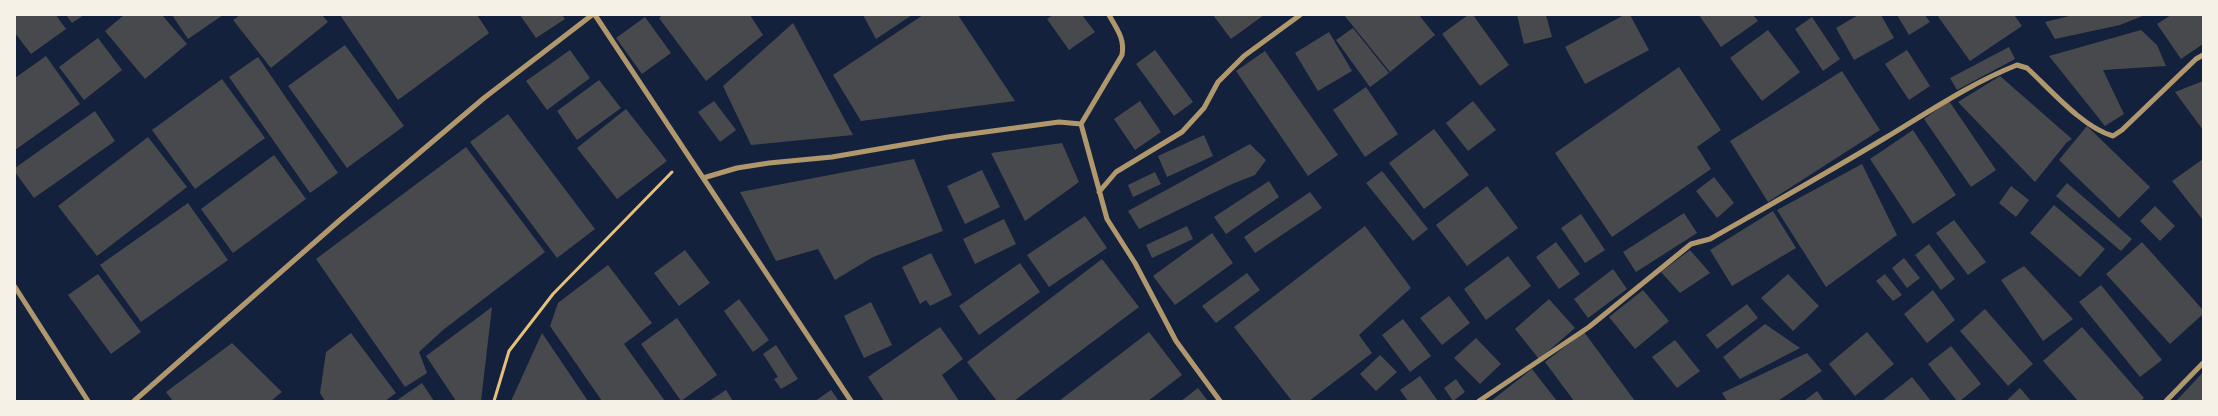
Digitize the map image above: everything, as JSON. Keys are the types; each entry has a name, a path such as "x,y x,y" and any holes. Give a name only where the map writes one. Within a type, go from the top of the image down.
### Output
{"street":[{"path":"134,401 340,220 477,104 594,15 851,401"},
{"path":"1108,15 1121,35 1124,45 1122,55 1081,124 1099,192 1107,219 1135,263 1176,341 1220,401"},
{"path":"1099,192 1116,172 1182,132 1204,108 1218,82 1238,63 1300,15"},
{"path":"1480,401 1589,327 1691,244 1710,239 2006,69 2017,64 2026,68 2079,116 2103,133 2113,136 2122,130 2196,59 2203,55"},
{"path":"704,178 737,168 832,157 948,137 1059,122 1081,124"},
{"path":"15,287 88,401"},
{"path":"2166,401 2203,363"}],"path":[{"path":"494,401 509,351 553,294 688,156"}],"building":[{"path":"15,15 56,15 66,29 31,54 15,33"},
{"path":"66,15 84,15 72,23"},
{"path":"124,15 162,15 187,44 145,79 105,31"},
{"path":"172,15 223,15 188,39"},
{"path":"240,15 322,15 328,22 271,68 233,20"},
{"path":"340,15 477,15 489,33 398,100"},
{"path":"520,15 562,15 565,19 536,38"},
{"path":"663,15 750,15 763,35 706,81 659,18"},
{"path":"863,15 912,15 876,39"},
{"path":"923,15 958,15 1015,101 861,121 833,75"},
{"path":"1053,15 1082,15 1095,32 1069,50 1047,19"},
{"path":"1213,15 1264,15 1231,39"},
{"path":"1344,15 1419,15 1435,35 1390,72"},
{"path":"1468,15 1473,15 1509,65 1480,86 1442,34"},
{"path":"1517,15 1546,15 1552,37 1524,44"},
{"path":"1624,15 1630,15 1649,50 1585,84 1565,47"},
{"path":"1699,15 1753,15 1758,21 1721,47"},
{"path":"1858,15 1881,15 1894,38 1854,60 1836,28"},
{"path":"1897,15 1925,15 1930,22 1909,35"},
{"path":"1937,15 2014,15 2022,26 1970,61"},
{"path":"2073,15 2145,15 2120,25 2055,39 2045,22"},
{"path":"2171,15 2203,15 2203,44 2181,59 2157,24"},
{"path":"645,17 671,53 642,74 616,38"},
{"path":"1812,17 1840,59 1823,71 1795,29"},
{"path":"793,23 853,135 751,145 723,86"},
{"path":"1353,28 1389,73 1370,87 1336,40"},
{"path":"1768,30 1800,72 1762,101 1730,58"},
{"path":"2141,30 2157,45 2166,66 2103,70 2124,114 2105,126 2049,56"},
{"path":"1329,32 1352,71 1318,91 1295,53"},
{"path":"98,38 122,70 84,100 59,67"},
{"path":"345,45 404,126 347,168 288,86"},
{"path":"2009,47 2015,59 1957,90 1950,78"},
{"path":"570,50 590,78 547,110 526,81"},
{"path":"1155,50 1193,102 1174,116 1136,64"},
{"path":"1907,50 1930,86 1909,100 1885,64"},
{"path":"1265,51 1338,155 1308,176 1236,71"},
{"path":"46,56 80,104 15,150 15,78"},
{"path":"258,57 338,173 310,193 229,77"},
{"path":"1679,67 1721,130 1697,147 1711,169 1612,237 1555,153"},
{"path":"1842,71 1880,130 1768,202 1730,141"},
{"path":"2000,76 2072,139 2067,142 2035,182 1958,102"},
{"path":"222,79 265,138 195,189 152,130"},
{"path":"599,80 621,108 577,140 557,111"},
{"path":"2203,81 2203,130 2175,92"},
{"path":"1366,87 1398,134 1365,157 1333,110"},
{"path":"714,101 736,130 720,142 698,112"},
{"path":"1140,101 1161,132 1135,150 1114,119"},
{"path":"1473,101 1496,130 1468,151 1446,123"},
{"path":"1949,101 1996,170 1971,187 1924,119"},
{"path":"626,109 667,161 617,199 577,148"},
{"path":"95,111 115,141 34,198 15,172 15,168"},
{"path":"508,114 595,229 557,258 470,142"},
{"path":"2087,126 2150,187 2119,218 2059,160"},
{"path":"1434,129 1469,175 1424,209 1389,163"},
{"path":"1913,130 1956,195 1913,224 1870,159"},
{"path":"1204,135 1213,156 1167,177 1158,156"},
{"path":"148,137 187,187 97,256 58,206"},
{"path":"1062,143 1079,182 1025,221 991,153"},
{"path":"1250,144 1266,160 1255,175 1232,184 1139,229 1128,211"},
{"path":"466,147 545,252 443,330 419,352 427,373 405,387 316,259"},
{"path":"274,155 306,199 233,253 201,209"},
{"path":"914,159 943,231 873,257 835,280 818,249 776,261 740,192"},
{"path":"2203,159 2203,220 2172,181"},
{"path":"1862,164 1897,235 1826,287 1777,210"},
{"path":"982,170 1000,207 965,224 947,186"},
{"path":"1382,171 1428,229 1413,241 1366,183"},
{"path":"1155,172 1161,184 1133,197 1128,185"},
{"path":"1714,177 1734,203 1717,218 1696,191"},
{"path":"1269,181 1279,197 1226,234 1214,217"},
{"path":"2067,183 2132,239 2121,251 2056,196"},
{"path":"1487,186 1518,228 1467,266 1436,225"},
{"path":"2011,186 2029,200 2016,217 1999,203"},
{"path":"1310,192 1322,208 1255,253 1244,237"},
{"path":"188,203 228,260 141,322 100,265"},
{"path":"2054,205 2105,249 2080,277 2030,233"},
{"path":"2155,206 2175,226 2160,241 2140,221"},
{"path":"1773,211 1796,248 1732,286 1710,250"},
{"path":"1684,213 1697,233 1636,272 1623,252"},
{"path":"1581,214 1605,250 1585,263 1561,228"},
{"path":"1085,216 1107,248 1049,287 1027,255"},
{"path":"1004,219 1016,244 975,264 963,239"},
{"path":"1954,220 1986,262 1968,275 1936,233"},
{"path":"1187,226 1193,239 1152,258 1146,245"},
{"path":"1365,226 1411,288 1359,335 1372,353 1309,401 1292,401 1234,327"},
{"path":"1212,233 1233,263 1175,305 1153,276"},
{"path":"1556,242 1580,274 1559,289 1536,257"},
{"path":"2142,242 2203,310 2203,314 2170,344 2106,274"},
{"path":"1929,244 1955,279 1941,290 1915,255"},
{"path":"685,250 710,283 679,306 654,273"},
{"path":"1690,250 1710,273 1680,293 1661,272"},
{"path":"931,253 952,295 930,306 926,300 920,304 902,267"},
{"path":"1508,256 1531,286 1486,320 1464,289"},
{"path":"1904,258 1920,278 1907,288 1892,268"},
{"path":"1102,259 1139,307 1014,401 997,401 967,362"},
{"path":"1020,263 1040,292 979,335 959,306"},
{"path":"608,265 652,323 624,344 665,401 602,401 550,326 558,303"},
{"path":"2024,266 2073,319 2043,341 2001,280"},
{"path":"1613,269 1627,289 1588,318 1574,299"},
{"path":"1247,273 1260,290 1216,323 1202,306"},
{"path":"98,274 141,332 111,354 68,295"},
{"path":"1788,274 1819,306 1793,331 1761,298"},
{"path":"1885,274 1902,295 1893,301 1876,281"},
{"path":"2101,285 2162,360 2140,377 2079,302"},
{"path":"1643,290 1669,321 1635,349 1609,317"},
{"path":"1933,290 1955,320 1927,343 1904,314"},
{"path":"1449,296 1470,323 1442,345 1420,318"},
{"path":"739,299 769,340 753,352 724,311"},
{"path":"1549,299 1575,328 1539,359 1515,329"},
{"path":"871,302 892,345 864,358 844,316"},
{"path":"1747,304 1758,318 1717,349 1706,335"},
{"path":"492,307 481,401 456,401 426,356"},
{"path":"1985,309 2033,364 2008,386 1960,331"},
{"path":"677,318 717,375 681,401 641,344"},
{"path":"1403,319 1431,356 1410,372 1382,335"},
{"path":"1765,324 1800,348 1740,379 1723,357"},
{"path":"940,327 963,359 942,375 959,401 884,401 868,377"},
{"path":"2082,327 2144,398 2141,401 2078,401 2043,361"},
{"path":"1149,332 1182,375 1148,401 1059,401"},
{"path":"1584,332 1635,401 1574,401 1545,362"},
{"path":"1867,332 1894,364 1855,396 1829,364"},
{"path":"351,333 396,393 385,401 325,401 320,393 326,352"},
{"path":"542,333 588,401 511,401"},
{"path":"1476,338 1501,364 1480,384 1454,358"},
{"path":"1675,340 1700,371 1677,388 1652,357"},
{"path":"232,343 282,392 271,401 173,401 166,392"},
{"path":"776,345 798,379 781,389 774,379 778,377 763,354"},
{"path":"1951,346 1981,384 1960,401 1957,401 1928,364"},
{"path":"1807,353 1822,371 1778,401 1727,401 1722,393"},
{"path":"1380,355 1397,372 1376,391 1360,374"},
{"path":"1532,369 1557,401 1491,401"},
{"path":"2203,372 2203,401 2176,401 2194,382"},
{"path":"1420,376 1438,401 1408,401 1400,390"},
{"path":"1912,377 1931,401 1882,401"},
{"path":"1456,379 1465,392 1453,401 1444,388"},
{"path":"422,383 434,401 396,401"},
{"path":"1198,388 1208,401 1181,401"},
{"path":"2020,388 2031,401 2006,401"},
{"path":"726,390 733,401 709,401"},
{"path":"831,390 839,401 815,401"},
{"path":"1817,391 1824,401 1804,401"}]}
